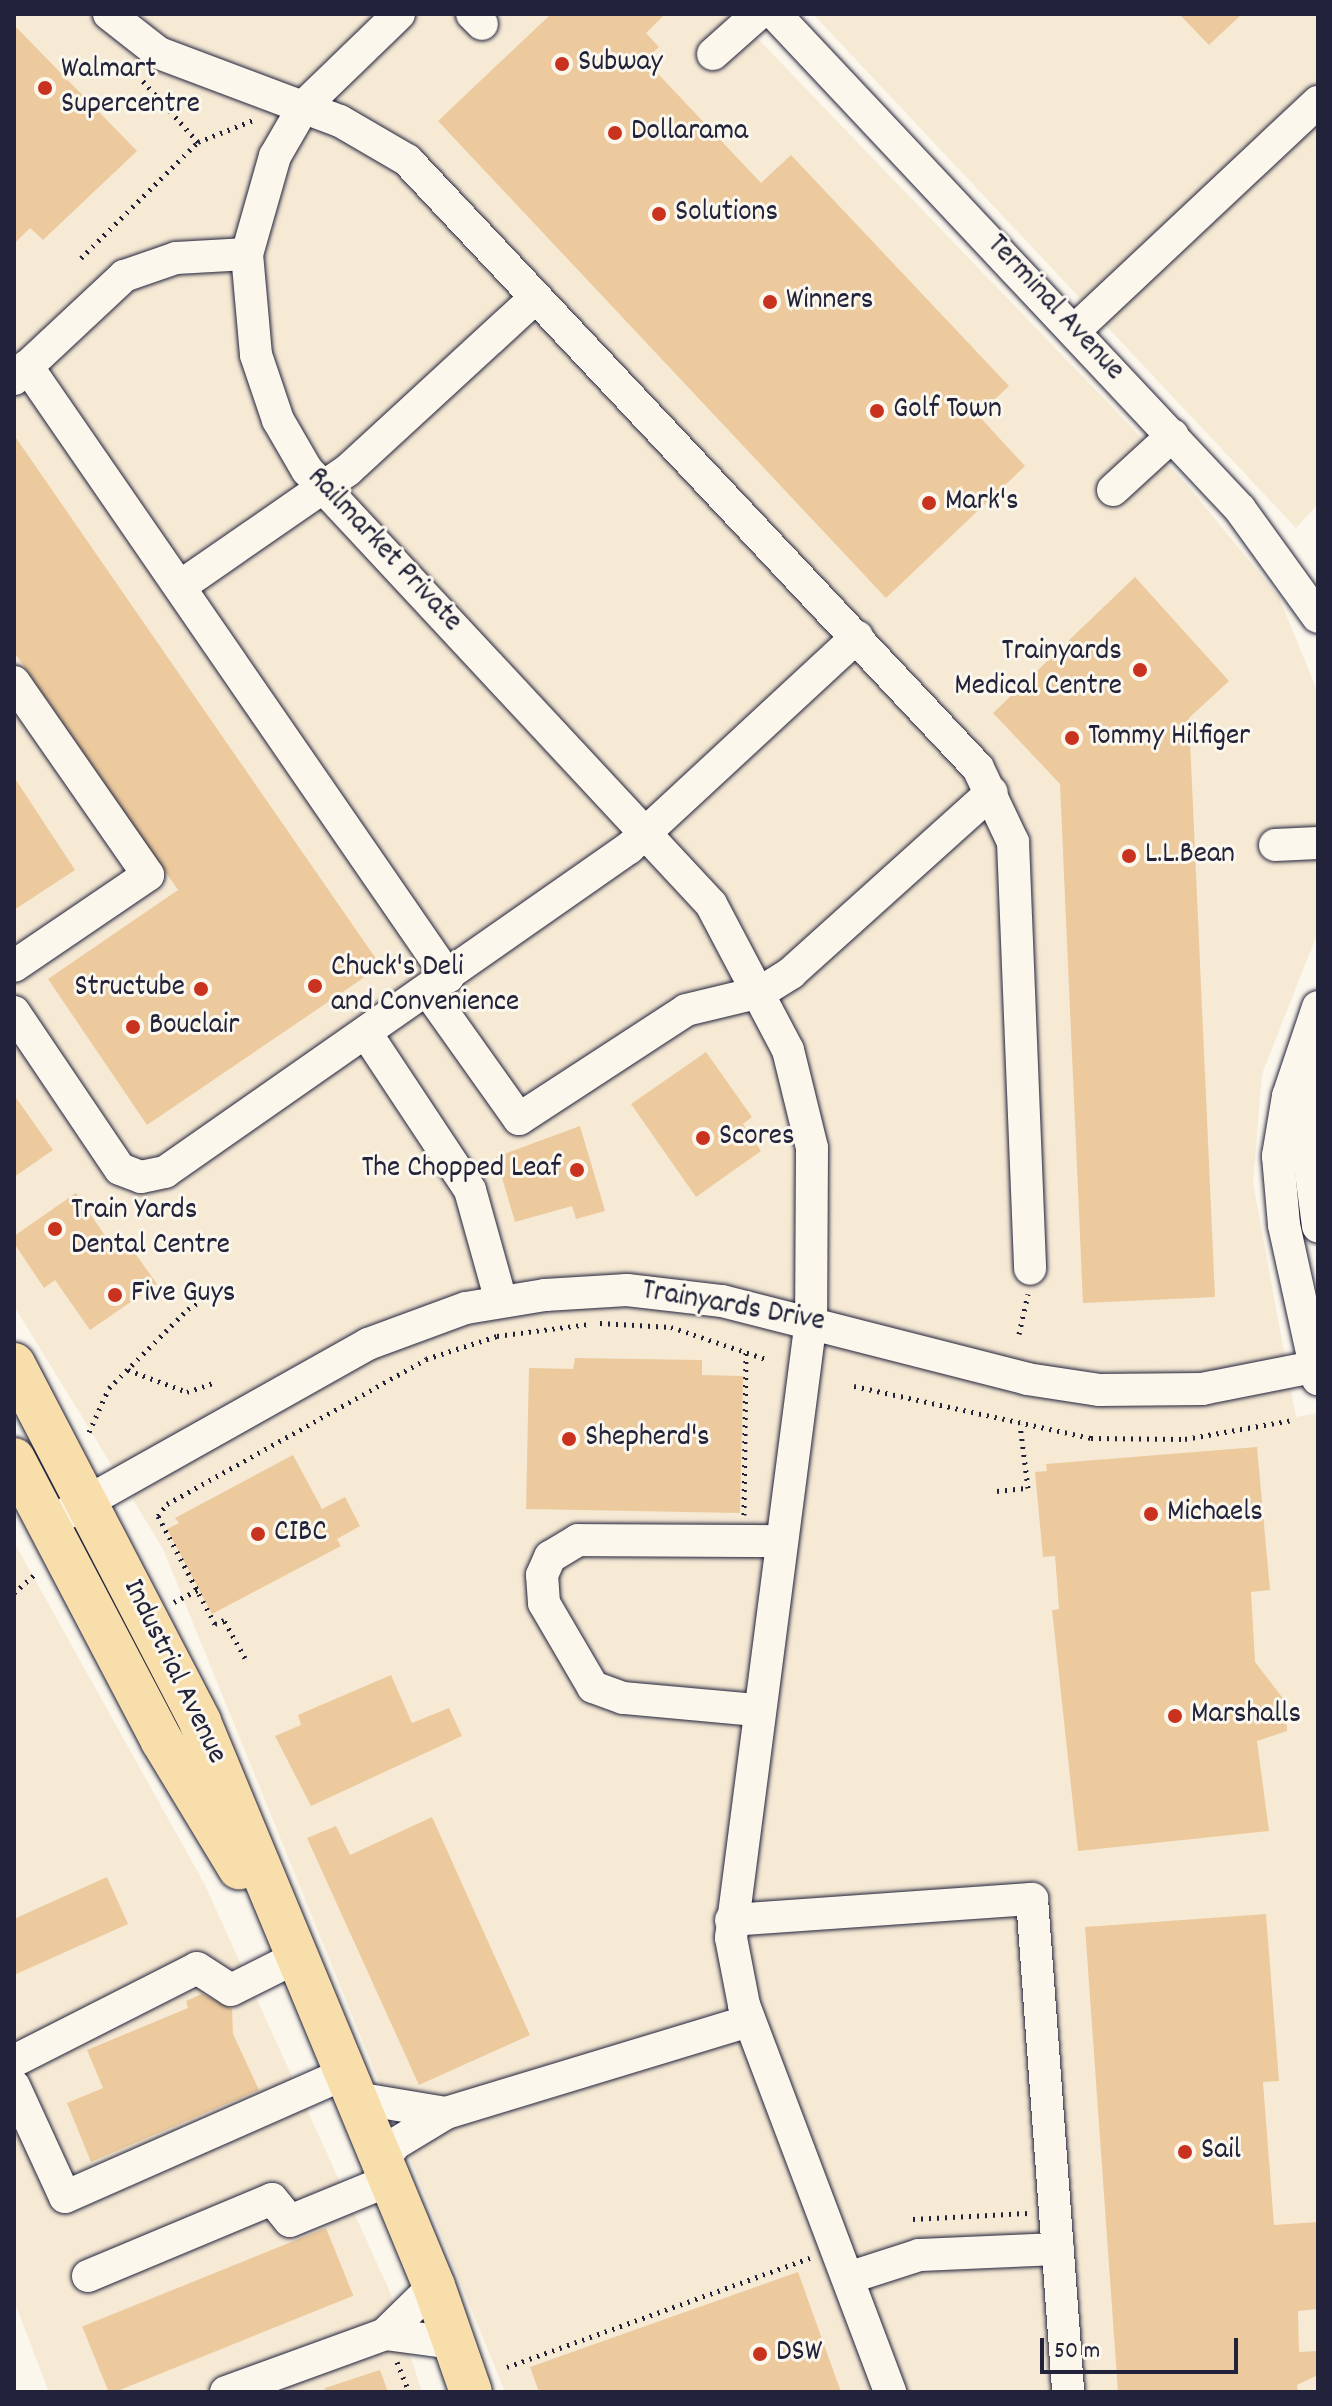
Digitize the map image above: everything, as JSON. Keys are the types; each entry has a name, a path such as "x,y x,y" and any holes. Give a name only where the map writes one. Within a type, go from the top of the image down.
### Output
{"main road":[{"name":"Industrial Avenue","path":"14,1364 89,1502 200,1722 434,2286 471,2392"},
{"name":"Industrial Avenue","path":"14,1459 162,1741 302,1974"}],"street":[{"path":"109,14 159,53 304,106 407,160 857,637 992,792 1013,842 1020,907 1030,1269"},
{"name":"Railmarket Private","path":"399,14 304,106 262,186 247,254 251,324 266,390 292,448 323,490 649,832 711,904 761,992 788,1050 812,1148 811,1320 756,1710 731,1920 749,2021 890,2392"},
{"path":"713,54 758,14"},
{"name":"Terminal Avenue","path":"775,14 1173,435 1272,547 1318,617"},
{"path":"1075,330 1318,102"},
{"path":"247,254 176,258 124,276 21,372 182,585 438,984 519,1119 686,1010 761,992 847,926 992,792"},
{"path":"182,585 323,490 535,298"},
{"path":"1113,490 1173,435"},
{"path":"14,1012 115,1163 141,1177 165,1172 438,984 649,832 857,637"},
{"path":"14,682 148,875 14,966"},
{"path":"1275,845 1318,843"},
{"path":"1317,1371 1284,1225 1278,1156 1288,1096 1318,1007"},
{"path":"1318,1016 1306,1134 1318,1226"},
{"path":"366,1033 470,1190 501,1301"},
{"name":"Trainyards Drive","path":"48,1524 368,1344 501,1301 627,1290 811,1320 1027,1379 1100,1390 1202,1389 1317,1371"},
{"path":"756,1710 623,1698 593,1687 544,1603 542,1575 550,1557 578,1540 780,1541"},
{"path":"731,1920 1032,1899 1068,2392"},
{"path":"14,2061 197,1968 231,1990 302,1974"},
{"path":"88,2276 272,2199 290,2221 386,2171 395,2144 446,2113 749,2021"},
{"path":"14,2086 65,2197 351,2086 446,2113"},
{"path":"848,2278 919,2255 1058,2249"},
{"path":"226,2392 385,2334 434,2286"},
{"path":"385,2334 454,2343"}],"path":[{"path":"141,79 198,142"},
{"path":"81,258 198,142 256,119"},
{"path":"1019,1334 1030,1269"},
{"path":"88,1433 109,1388 188,1309 228,1284"},
{"path":"245,1658 198,1590 158,1516 352,1397 474,1342 596,1323 671,1327 746,1349 769,1360"},
{"path":"741,1524 746,1349"},
{"path":"128,1370 187,1392 216,1382"},
{"path":"854,1386 1020,1425 1091,1438 1185,1439 1293,1420"},
{"path":"997,1491 1028,1488 1020,1425"},
{"path":"14,1593 44,1566"},
{"path":"173,1602 198,1590"},
{"path":"913,2219 1038,2213"},
{"path":"507,2367 813,2258"}],"shaded area":[{"path":"14,14 734,14 1187,485 1279,597 1318,693 1318,932 1262,1074 1253,1183 1296,1417 1318,1413 1318,2392 505,2392 163,1549 14,1306"},
{"path":"813,14 1318,14 1318,504 1296,528"},
{"path":"14,1542 204,1883 390,2292 422,2392 49,2392 14,2301"}],"building":[{"path":"551,14 665,14 646,33 659,47 645,60 761,183 791,155 1009,386 978,415 1025,466 886,598 438,121"},
{"path":"1179,14 1242,14 1209,45"},
{"name":"Walmart Supercentre","path":"14,25 137,151 43,240 30,228 14,244"},
{"path":"14,435 381,966 147,1125 48,979 178,890 14,652"},
{"path":"1135,577 1229,681 1189,718 1215,1297 1083,1303 1060,784 993,713"},
{"path":"14,777 75,870 14,910"},
{"name":"Scores","path":"706,1052 752,1117 743,1124 761,1151 696,1197 631,1104"},
{"path":"14,1095 53,1150 14,1177"},
{"path":"580,1126 605,1211 576,1219 572,1206 515,1222 496,1157"},
{"path":"76,1193 110,1243 122,1235 157,1284 90,1330 55,1280 44,1288 14,1243 14,1236"},
{"path":"575,1358 702,1360 702,1375 743,1376 740,1513 526,1509 529,1368 573,1369"},
{"path":"1257,1447 1270,1590 1251,1592 1255,1662 1285,1701 1287,1731 1257,1741 1269,1831 1078,1851 1052,1610 1059,1609 1055,1556 1043,1557 1035,1472 1047,1471 1046,1464"},
{"name":"CIBC","path":"293,1455 322,1509 345,1497 360,1526 337,1539 341,1546 212,1614 167,1529 179,1523 175,1518"},
{"path":"391,1675 412,1723 449,1708 462,1736 311,1806 275,1736 301,1725 298,1715"},
{"path":"432,1817 530,2035 419,2085 307,1838 336,1826 350,1855"},
{"path":"107,1877 128,1924 14,1975 14,1919"},
{"name":"Sail","path":"1266,1914 1279,2081 1263,2082 1274,2225 1318,2222 1318,2309 1298,2311 1299,2352 1318,2351 1318,2375 1297,2385 1298,2392 1118,2392 1085,1927"},
{"path":"202,1994 232,2009 233,2034 259,2090 91,2162 67,2103 103,2088 87,2050 188,2008 186,2001"},
{"path":"326,2228 353,2296 115,2392 109,2392 82,2327"},
{"name":"DSW","path":"798,2272 841,2392 539,2392 530,2367"},
{"path":"380,2370 388,2392 325,2392 325,2388"}],"place":[{"name":"Subway","path":"562,64"},
{"name":"Walmart Supercentre","path":"45,88"},
{"name":"Dollarama","path":"615,133"},
{"name":"Solutions","path":"659,214"},
{"name":"Winners","path":"770,302"},
{"name":"Golf Town","path":"877,411"},
{"name":"Mark's","path":"929,503"},
{"name":"Trainyards Medical Centre","path":"1140,670"},
{"name":"Tommy Hilfiger","path":"1072,738"},
{"name":"L.L.Bean","path":"1129,856"},
{"name":"Chuck's Deli and Convenience","path":"315,986"},
{"name":"Structube","path":"201,989"},
{"name":"Bouclair","path":"133,1027"},
{"name":"Scores","path":"703,1138"},
{"name":"The Chopped Leaf","path":"577,1170"},
{"name":"Train Yards Dental Centre","path":"55,1229"},
{"name":"Five Guys","path":"115,1295"},
{"name":"Shepherd's","path":"569,1439"},
{"name":"Michaels","path":"1151,1514"},
{"name":"CIBC","path":"258,1534"},
{"name":"Marshalls","path":"1175,1716"},
{"name":"Sail","path":"1185,2152"},
{"name":"DSW","path":"760,2354"}]}
